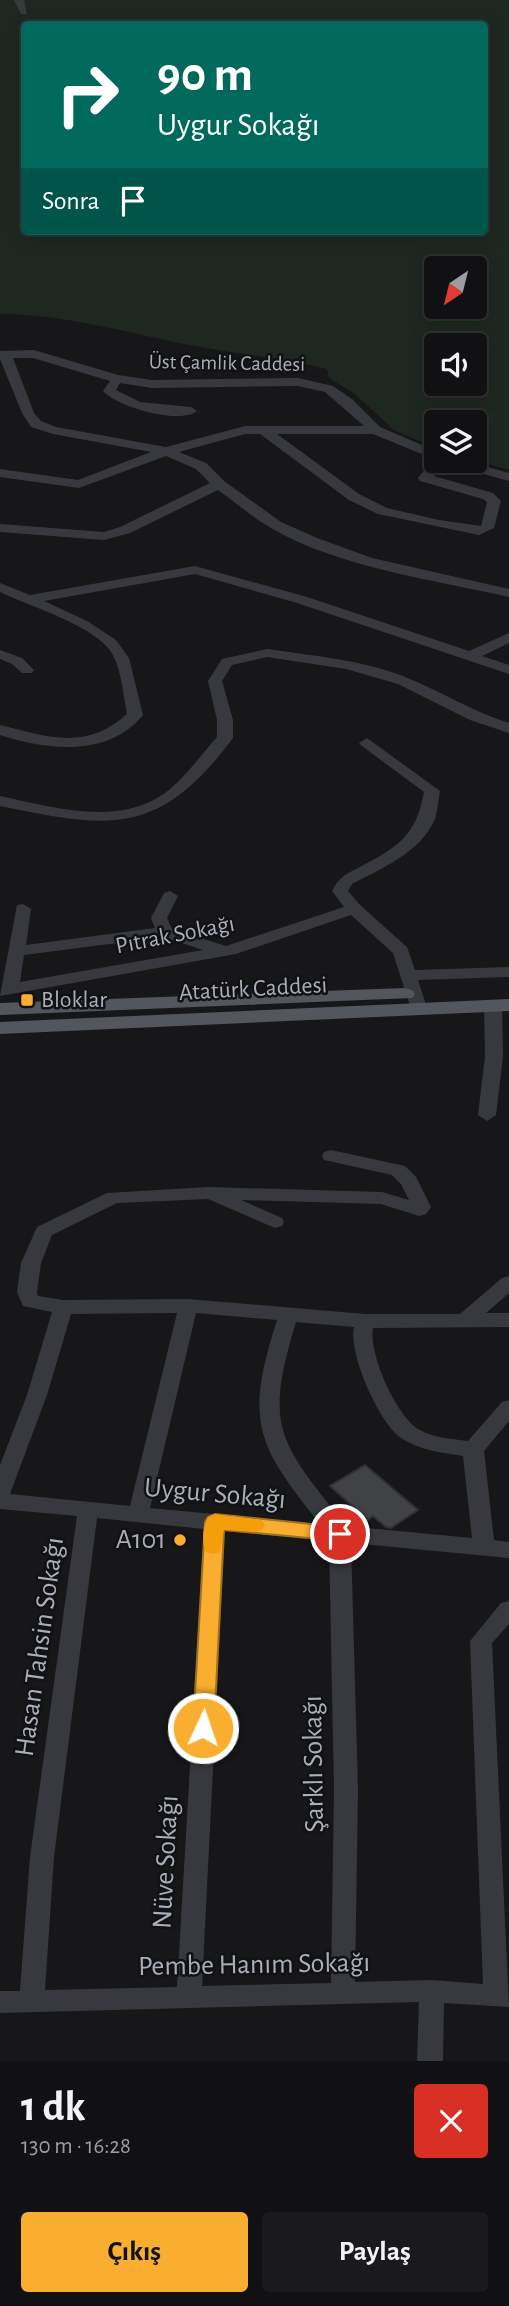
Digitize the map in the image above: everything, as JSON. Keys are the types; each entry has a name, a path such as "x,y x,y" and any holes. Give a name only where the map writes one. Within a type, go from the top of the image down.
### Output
{"main road":[{"name":"Atatürk Caddesi","path":"0,1009 509,990"},
{"name":"Atatürk Caddesi","path":"0,1028 414,992 501,1005"}],"street":[{"path":"19,0 24,12"},
{"name":"Üst Çamlik Caddesi","path":"3,355 34,354 117,379 194,385 298,382 330,389 375,430 424,451"},
{"path":"3,355 28,413 36,424 53,430 166,451 201,466 219,484 276,525 312,541 368,561 509,593"},
{"path":"117,379 109,391 117,398 147,409 191,411"},
{"path":"0,473 79,484 166,451 245,430 375,430"},
{"path":"263,430 354,497 383,511 479,531 487,528 495,501 488,496 425,478 429,473"},
{"path":"487,471 509,477"},
{"path":"0,528 104,536 125,530 219,484"},
{"path":"25,600 195,570 302,600 509,670"},
{"path":"0,587 66,616 102,637 119,651 135,715 125,727 97,740 64,745 29,741 0,730"},
{"path":"471,656 509,637"},
{"path":"0,801 56,812 109,815 144,809 168,797 225,738 225,720 215,681 227,662 267,653 348,665 403,681 475,717 509,728"},
{"path":"0,654 18,661 27,670"},
{"path":"367,743 432,791 428,816 418,833 400,850 345,881 340,891 355,909 401,951 414,992 509,972"},
{"path":"170,896 159,918 165,932 199,944 236,949"},
{"path":"5,990 16,951 23,909"},
{"name":"Pıtrak Sokağı","path":"5,990 236,949 355,909"},
{"name":"Pıtrak Sokağı","path":"16,951 165,932"},
{"path":"486,1115 502,1047 501,1005"},
{"path":"331,1156 398,1170 409,1181 422,1207 419,1210 411,1209 382,1198 208,1193 114,1197 44,1231 31,1263 27,1292 30,1301 63,1307 188,1306 289,1312 365,1321 509,1320"},
{"path":"208,1193 275,1222"},
{"path":"465,1321 509,1283"},
{"path":"138,1515 188,1306"},
{"path":"0,1493 37,1395 63,1307"},
{"path":"289,1312 274,1363 267,1411 275,1441 288,1465 340,1534"},
{"path":"365,1321 362,1338 366,1354 406,1432 436,1444 473,1449"},
{"path":"484,1548 473,1449 509,1407"},
{"name":"Uygur Sokağı","path":"0,1501 509,1549"},
{"name":"Hasan Tahsin Sokağı","path":"32,2001 42,1857 88,1510"},
{"name":"Nüve Sokağı","path":"189,1996 215,1522"},
{"name":"Şarklı Sokağı","path":"340,1534 346,1789 343,1993"},
{"path":"502,1996 481,1641 509,1609"},
{"path":"430,2061 432,1991"},
{"name":"Pembe Hanım Sokağı","path":"0,2002 432,1991 502,1996"}],"shaded area":[{"path":"0,0 509,0 509,470 487,464 487,410 424,410 424,443 394,430 355,394 329,378 327,369 49,317 0,314"}],"building":[{"path":"365,1465 418,1510 391,1528 386,1527 373,1516 368,1520 330,1486"}],"slow traffic":[{"path":"213,1547 215,1522 255,1525"}],"place":[{"name":"Bloklar","path":"27,1000"},
{"name":"A101","path":"180,1540"}],"route":[{"path":"203,1728 215,1522 340,1534"}]}
